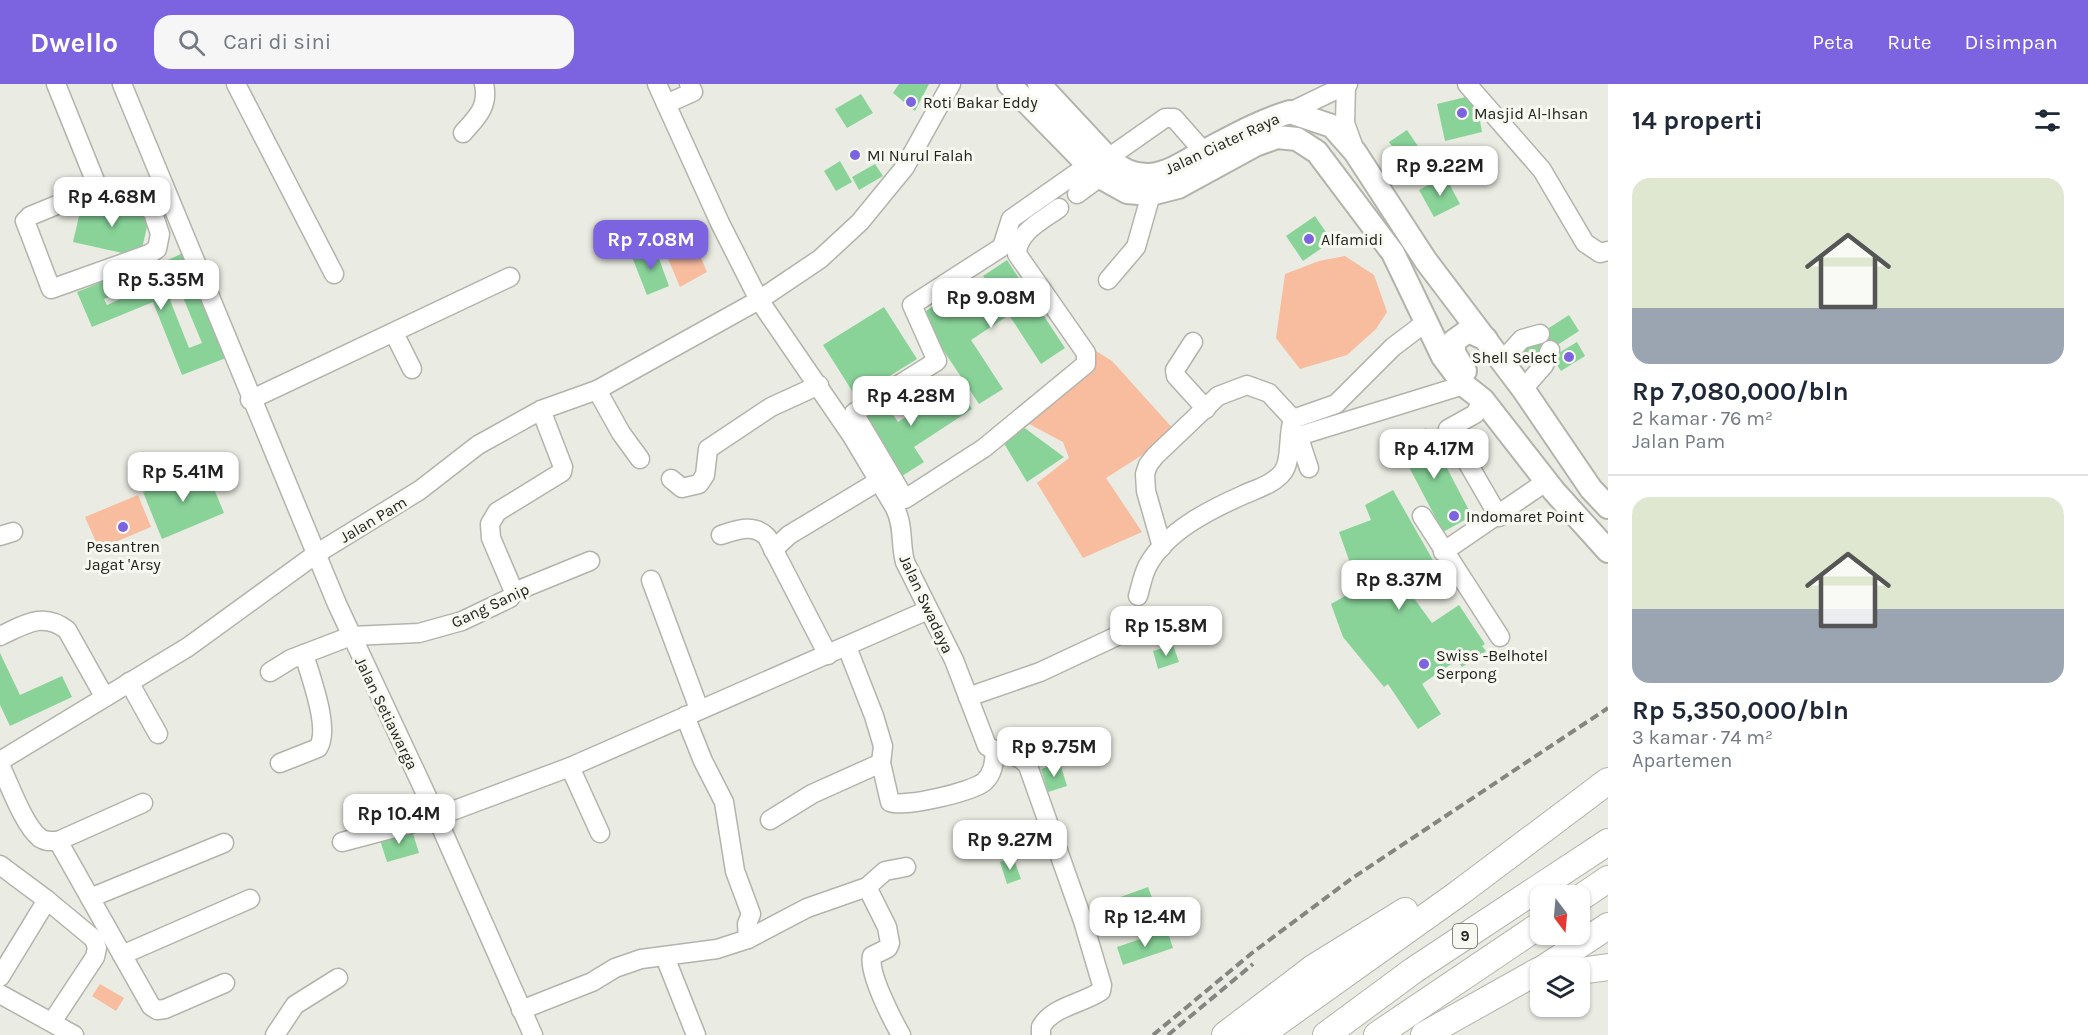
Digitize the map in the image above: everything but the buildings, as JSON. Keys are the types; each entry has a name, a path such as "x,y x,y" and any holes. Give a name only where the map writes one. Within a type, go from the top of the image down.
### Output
{"highway":[{"path":"1260,1035 1459,893 1562,814 1608,782"},
{"path":"1225,1035 1313,968 1562,814"},
{"name":"9","path":"1326,1035 1414,970 1608,842"},
{"path":"1590,891 1608,879"},
{"path":"1560,957 1608,926"},
{"name":"9","path":"1377,1035 1530,932"},
{"path":"1590,970 1608,967"},
{"path":"1314,1035 1414,970"},
{"path":"1424,1035 1530,976"},
{"path":"1480,1005 1530,986"}],"main road":[{"name":"Jalan Ciater Raya","path":"1009,84 1127,192 1151,194 1178,186 1277,137 1297,139 1317,152 1393,253 1443,357 1464,385 1483,400"},
{"name":"Jalan Ciater Raya","path":"1039,84 1098,167 1150,175 1173,168 1262,122 1290,112 1332,126 1355,152"},
{"path":"1355,152 1426,261 1523,389 1591,489 1608,507"},
{"path":"1486,339 1468,331 1458,336 1453,347 1483,400 1547,482 1608,551"}],"street":[{"path":"56,84 98,188 152,210 160,234 157,249 149,254 51,288 25,221 30,216 98,188"},
{"name":"Jalan Setiawarga","path":"122,84 250,400 351,636 436,817 533,1035"},
{"path":"236,84 334,274"},
{"path":"464,133 484,108 487,95 484,84"},
{"name":"Jalan Swadaya","path":"657,84 720,223 759,300 852,436 901,520 901,545 905,562 954,660 987,746 995,752"},
{"path":"666,104 693,92 689,84"},
{"name":"Jalan Pam","path":"0,763 221,625 316,554 391,510 478,445 541,410 597,390 759,300 820,260 843,241 905,167 951,84"},
{"path":"1467,84 1542,170 1585,243 1600,252 1608,251"},
{"path":"1290,112 1347,85 1345,123 1355,152"},
{"path":"1059,208 1023,236 1017,245 1017,254 1086,353 1086,364 984,448 905,500 854,413 938,361 912,305 1002,248 1011,219 1098,167 1165,118 1174,118 1185,128 1203,152"},
{"path":"1077,194 1098,167"},
{"path":"1108,280 1136,247 1151,194"},
{"path":"250,400 510,277"},
{"path":"1293,419 1336,404 1393,348 1426,322"},
{"path":"394,333 412,369"},
{"path":"1502,361 1522,339 1540,334"},
{"path":"1193,342 1175,370 1176,376 1206,409"},
{"path":"1523,389 1544,365 1550,350"},
{"path":"671,479 682,488 699,484 705,475 708,449 771,407 819,385"},
{"path":"1162,547 1149,506 1145,474 1155,456 1218,396 1247,385 1269,393 1293,419"},
{"path":"1309,468 1301,444 1302,435 1464,385"},
{"path":"597,390 621,433 640,459"},
{"path":"1483,400 1475,414 1448,429 1499,517"},
{"path":"514,592 491,538 490,524 497,512 562,472 563,467 541,410"},
{"path":"1138,596 1147,565 1181,529 1217,506 1272,482 1281,475 1289,463 1288,436 1293,419"},
{"path":"772,550 789,534 877,482"},
{"path":"1443,552 1499,517 1547,482"},
{"path":"1422,516 1443,552 1500,637"},
{"path":"721,535 741,529 756,530 767,537 828,655"},
{"name":"Gang Sanip","path":"270,672 304,654 351,636 419,633 462,621 510,598 514,592 590,561"},
{"path":"651,580 692,712 703,761 724,802 735,871 751,914 747,924 748,939"},
{"path":"342,842 436,817 570,767 928,610"},
{"path":"0,636 35,620 46,619 58,623 67,630 104,696"},
{"path":"968,697 1063,662 1132,629"},
{"path":"847,647 883,746 881,763 890,802 903,805 970,789 985,781 993,769 995,752 1018,757 1028,766 1083,921 1101,985 1101,991 1093,996 1052,1014 1041,1027 1041,1035"},
{"path":"280,763 318,748 322,742 322,728 304,654"},
{"path":"129,682 158,734"},
{"path":"0,763 27,821 38,837 48,842 58,841 143,803"},
{"path":"770,820 812,794 881,763"},
{"path":"570,767 600,833"},
{"path":"58,841 151,1006 157,1010 225,983"},
{"path":"90,898 224,843"},
{"path":"0,865 94,939 97,948 95,957 52,1022"},
{"path":"521,1010 592,982 615,968 641,959 717,949 748,939 807,908 867,887 885,871 906,867"},
{"path":"867,887 887,927 890,943 888,948 872,956 872,967 891,1018 901,1035"},
{"path":"122,955 250,899"},
{"path":"0,977 47,900"},
{"path":"665,957 696,1035"},
{"path":"275,1035 295,1005 338,978"},
{"path":"0,994 74,1035"}],"shaded area":[{"path":"695,243 707,272 680,287 666,254"},
{"path":"1345,256 1374,275 1387,312 1376,329 1347,355 1300,369 1276,338 1285,274 1319,261"},
{"path":"1088,346 1112,361 1177,433 1106,478 1142,532 1083,558 1037,483 1069,458 1063,442 1018,418"},
{"path":"138,495 151,527 99,549 85,517"},
{"path":"100,984 124,998 116,1011 92,996"}],"railway":[{"path":"1153,1035 1252,953 1351,879 1608,708"},
{"path":"1168,1035 1253,964"}],"place":[{"name":"Roti Bakar Eddy","path":"911,102"},
{"name":"Masjid Al-Ihsan","path":"1462,113"},
{"name":"MI Nurul Falah","path":"855,155"},
{"name":"Alfamidi","path":"1309,239"},
{"name":"Shell Select","path":"1569,357"},
{"name":"Indomaret Point","path":"1454,516"},
{"name":"Pesantren Jagat 'Arsy","path":"123,527"},
{"name":"Swiss -Belhotel Serpong","path":"1424,664"}]}
